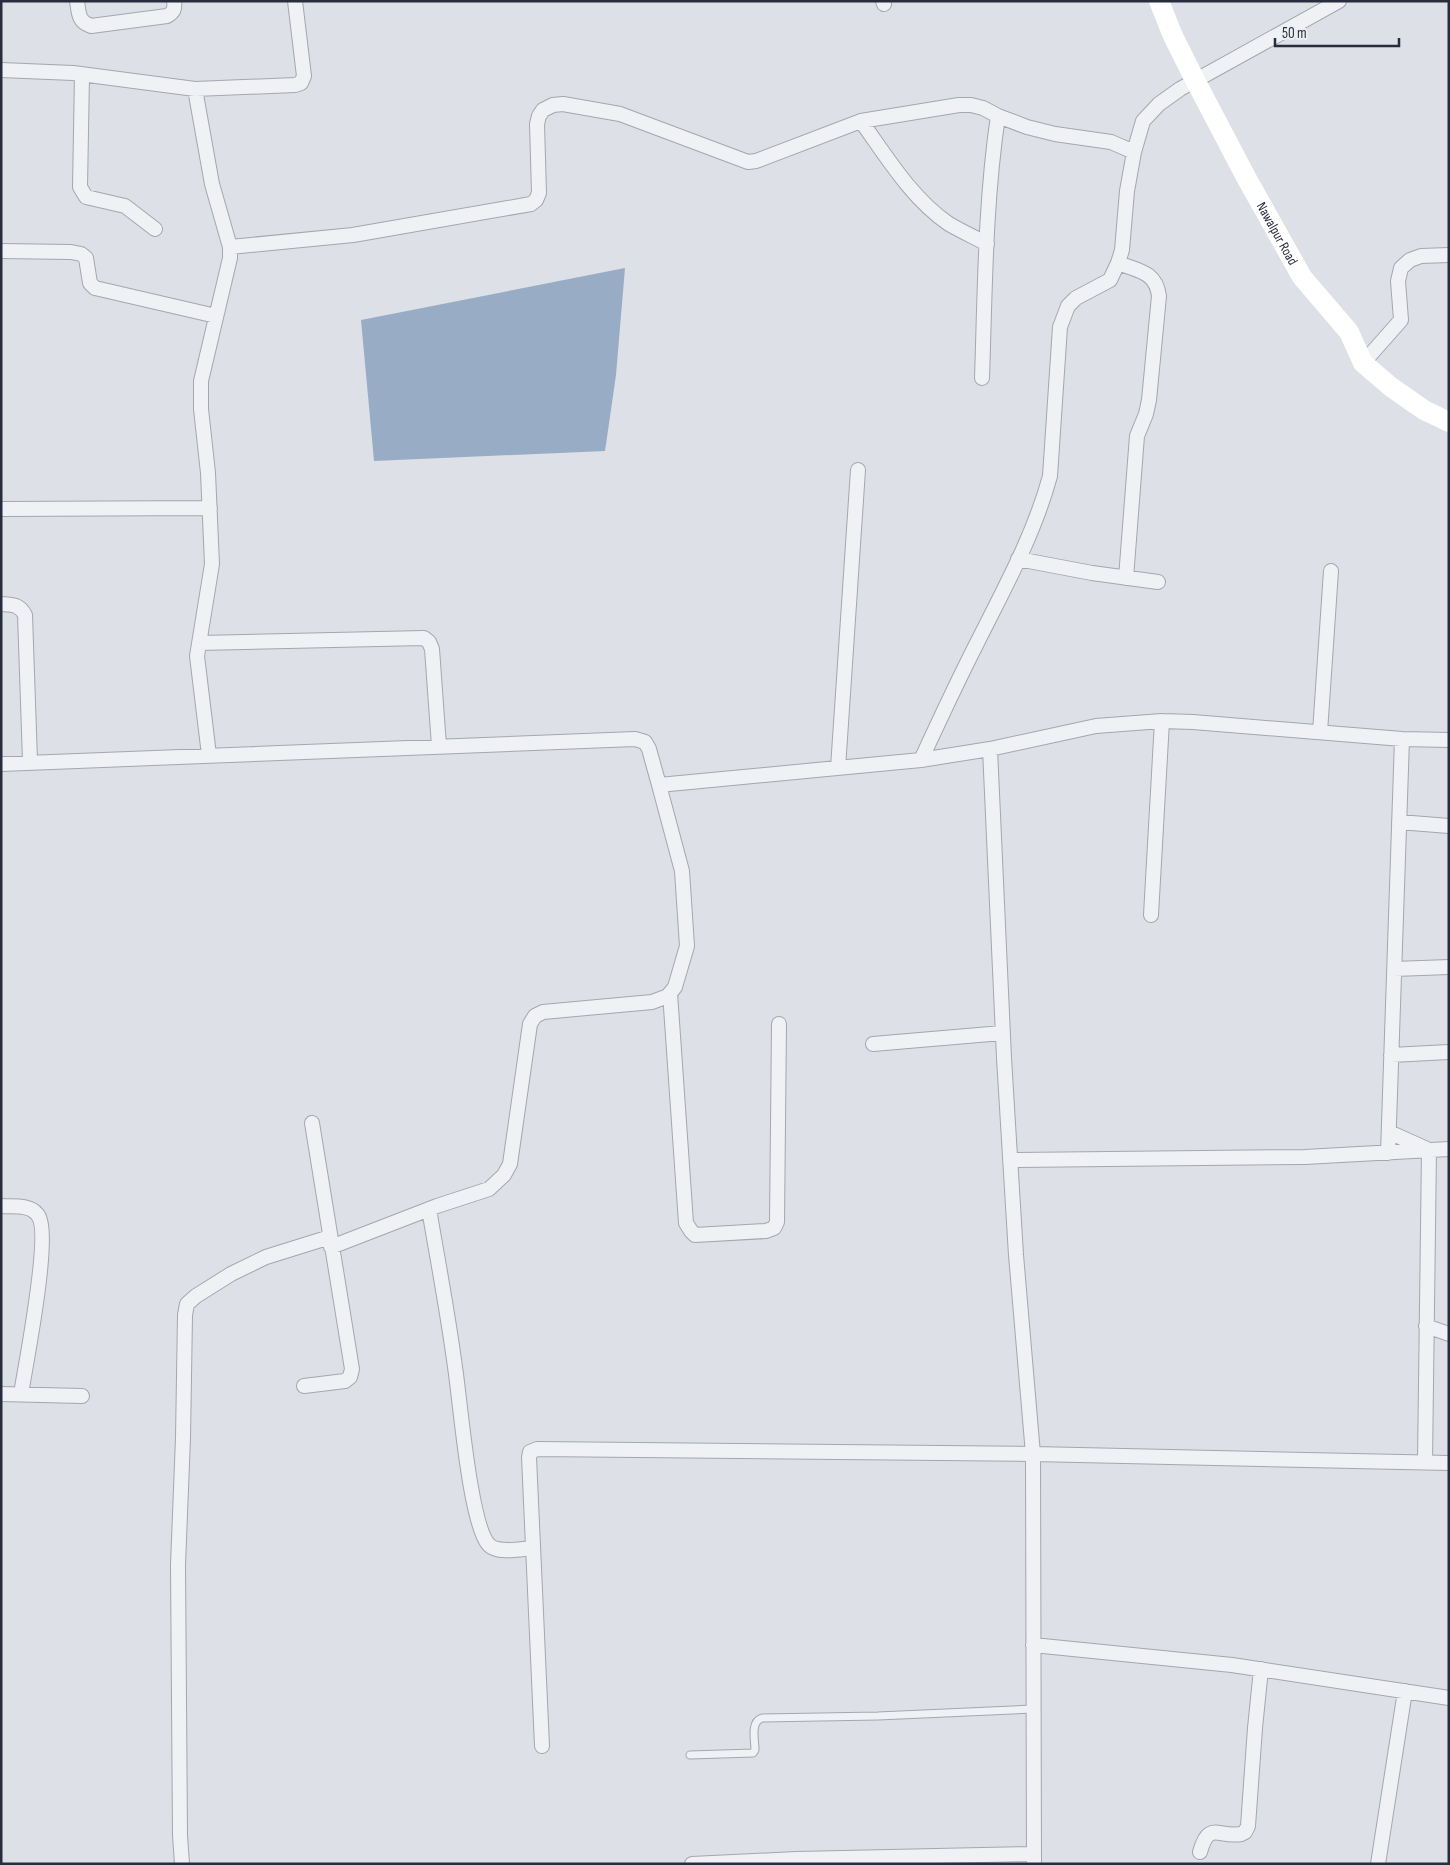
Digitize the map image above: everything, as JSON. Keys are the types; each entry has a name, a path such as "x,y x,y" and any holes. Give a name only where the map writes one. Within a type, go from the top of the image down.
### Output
{"street":[{"path":"77,1 83,23 91,26 167,16 172,13 175,7 174,1"},
{"path":"1,70 82,75 195,89 295,84 301,82 304,76 295,1"},
{"name":"Nawalpur Road","path":"1159,1 1173,36 1195,80 1247,179 1302,277 1349,332 1363,363 1390,387 1424,410 1449,422"},
{"path":"921,760 960,676 1032,532 1050,476 1060,327 1068,306 1076,298 1110,280 1118,263 1122,250 1127,191 1134,152 1144,121 1159,104 1195,80 1339,1"},
{"path":"82,75 80,188 86,197 125,206 155,229"},
{"path":"195,89 212,184 230,247 228,267 201,381 201,409 208,473 212,564 197,656 209,755"},
{"path":"230,247 353,235 531,204 536,200 539,193 537,124 543,110 552,105 563,104 620,114 748,162 756,161 861,121 959,105 984,108 1027,128 1111,142 1134,152"},
{"path":"982,378 992,157 998,116"},
{"path":"861,121 914,191 932,210 949,224 987,244"},
{"path":"1,251 71,252 82,254 86,258 90,283 95,288 216,316"},
{"path":"1363,363 1400,320 1398,281 1401,268 1410,260 1421,256 1449,255"},
{"path":"1118,263 1151,276 1157,285 1158,296 1157,327 1149,400 1146,414 1137,436 1126,578"},
{"path":"838,768 858,470"},
{"path":"1,509 210,508"},
{"path":"1018,559 1158,582"},
{"path":"1320,732 1331,571"},
{"path":"1,604 16,605 22,608 25,615 30,761"},
{"path":"199,643 424,638 429,642 432,649 439,746"},
{"path":"659,785 921,760 990,749 1096,726 1162,721 1402,739 1449,740"},
{"path":"1151,915 1162,721"},
{"path":"1,764 30,761 635,739 645,742 649,749 682,871 687,946 676,987 660,1000 652,1002 542,1012 535,1016 530,1024 510,1164 497,1183 489,1189 330,1242 266,1257 231,1274 196,1296 188,1304 185,1315 178,1565 180,1835 182,1864"},
{"path":"1388,1153 1402,739"},
{"path":"692,1864 796,1859 1033,1859 1033,1454 1016,1255 1002,1033 990,749"},
{"path":"1399,822 1449,826"},
{"path":"1394,970 1449,967"},
{"path":"670,993 686,1223 695,1235 766,1231 774,1228 777,1222 779,1024"},
{"path":"872,1044 1002,1033"},
{"path":"1391,1056 1449,1052"},
{"path":"304,1386 345,1381 350,1377 352,1369 312,1123"},
{"path":"1389,1132 1429,1150"},
{"path":"1010,1160 1276,1157 1449,1149"},
{"path":"1425,1462 1429,1150"},
{"path":"1,1206 29,1208 37,1213 43,1230 38,1294 21,1394"},
{"path":"429,1209 455,1366 472,1494 483,1536 487,1544 499,1550 533,1548"},
{"path":"1426,1326 1449,1334"},
{"path":"1,1394 82,1396"},
{"path":"542,1746 528,1457 530,1452 537,1448 1033,1454 1449,1462"},
{"path":"1033,1645 1261,1669 1449,1698"},
{"path":"1200,1852 1205,1836 1210,1833 1241,1834 1246,1832 1248,1826 1261,1669"},
{"path":"1378,1864 1405,1691"}],"lane":[{"path":"690,1755 753,1753 755,1750 755,1724 757,1720 762,1718 878,1716 1033,1709"}],"water":[{"path":"625,268 616,375 605,451 374,461 361,320"}]}
